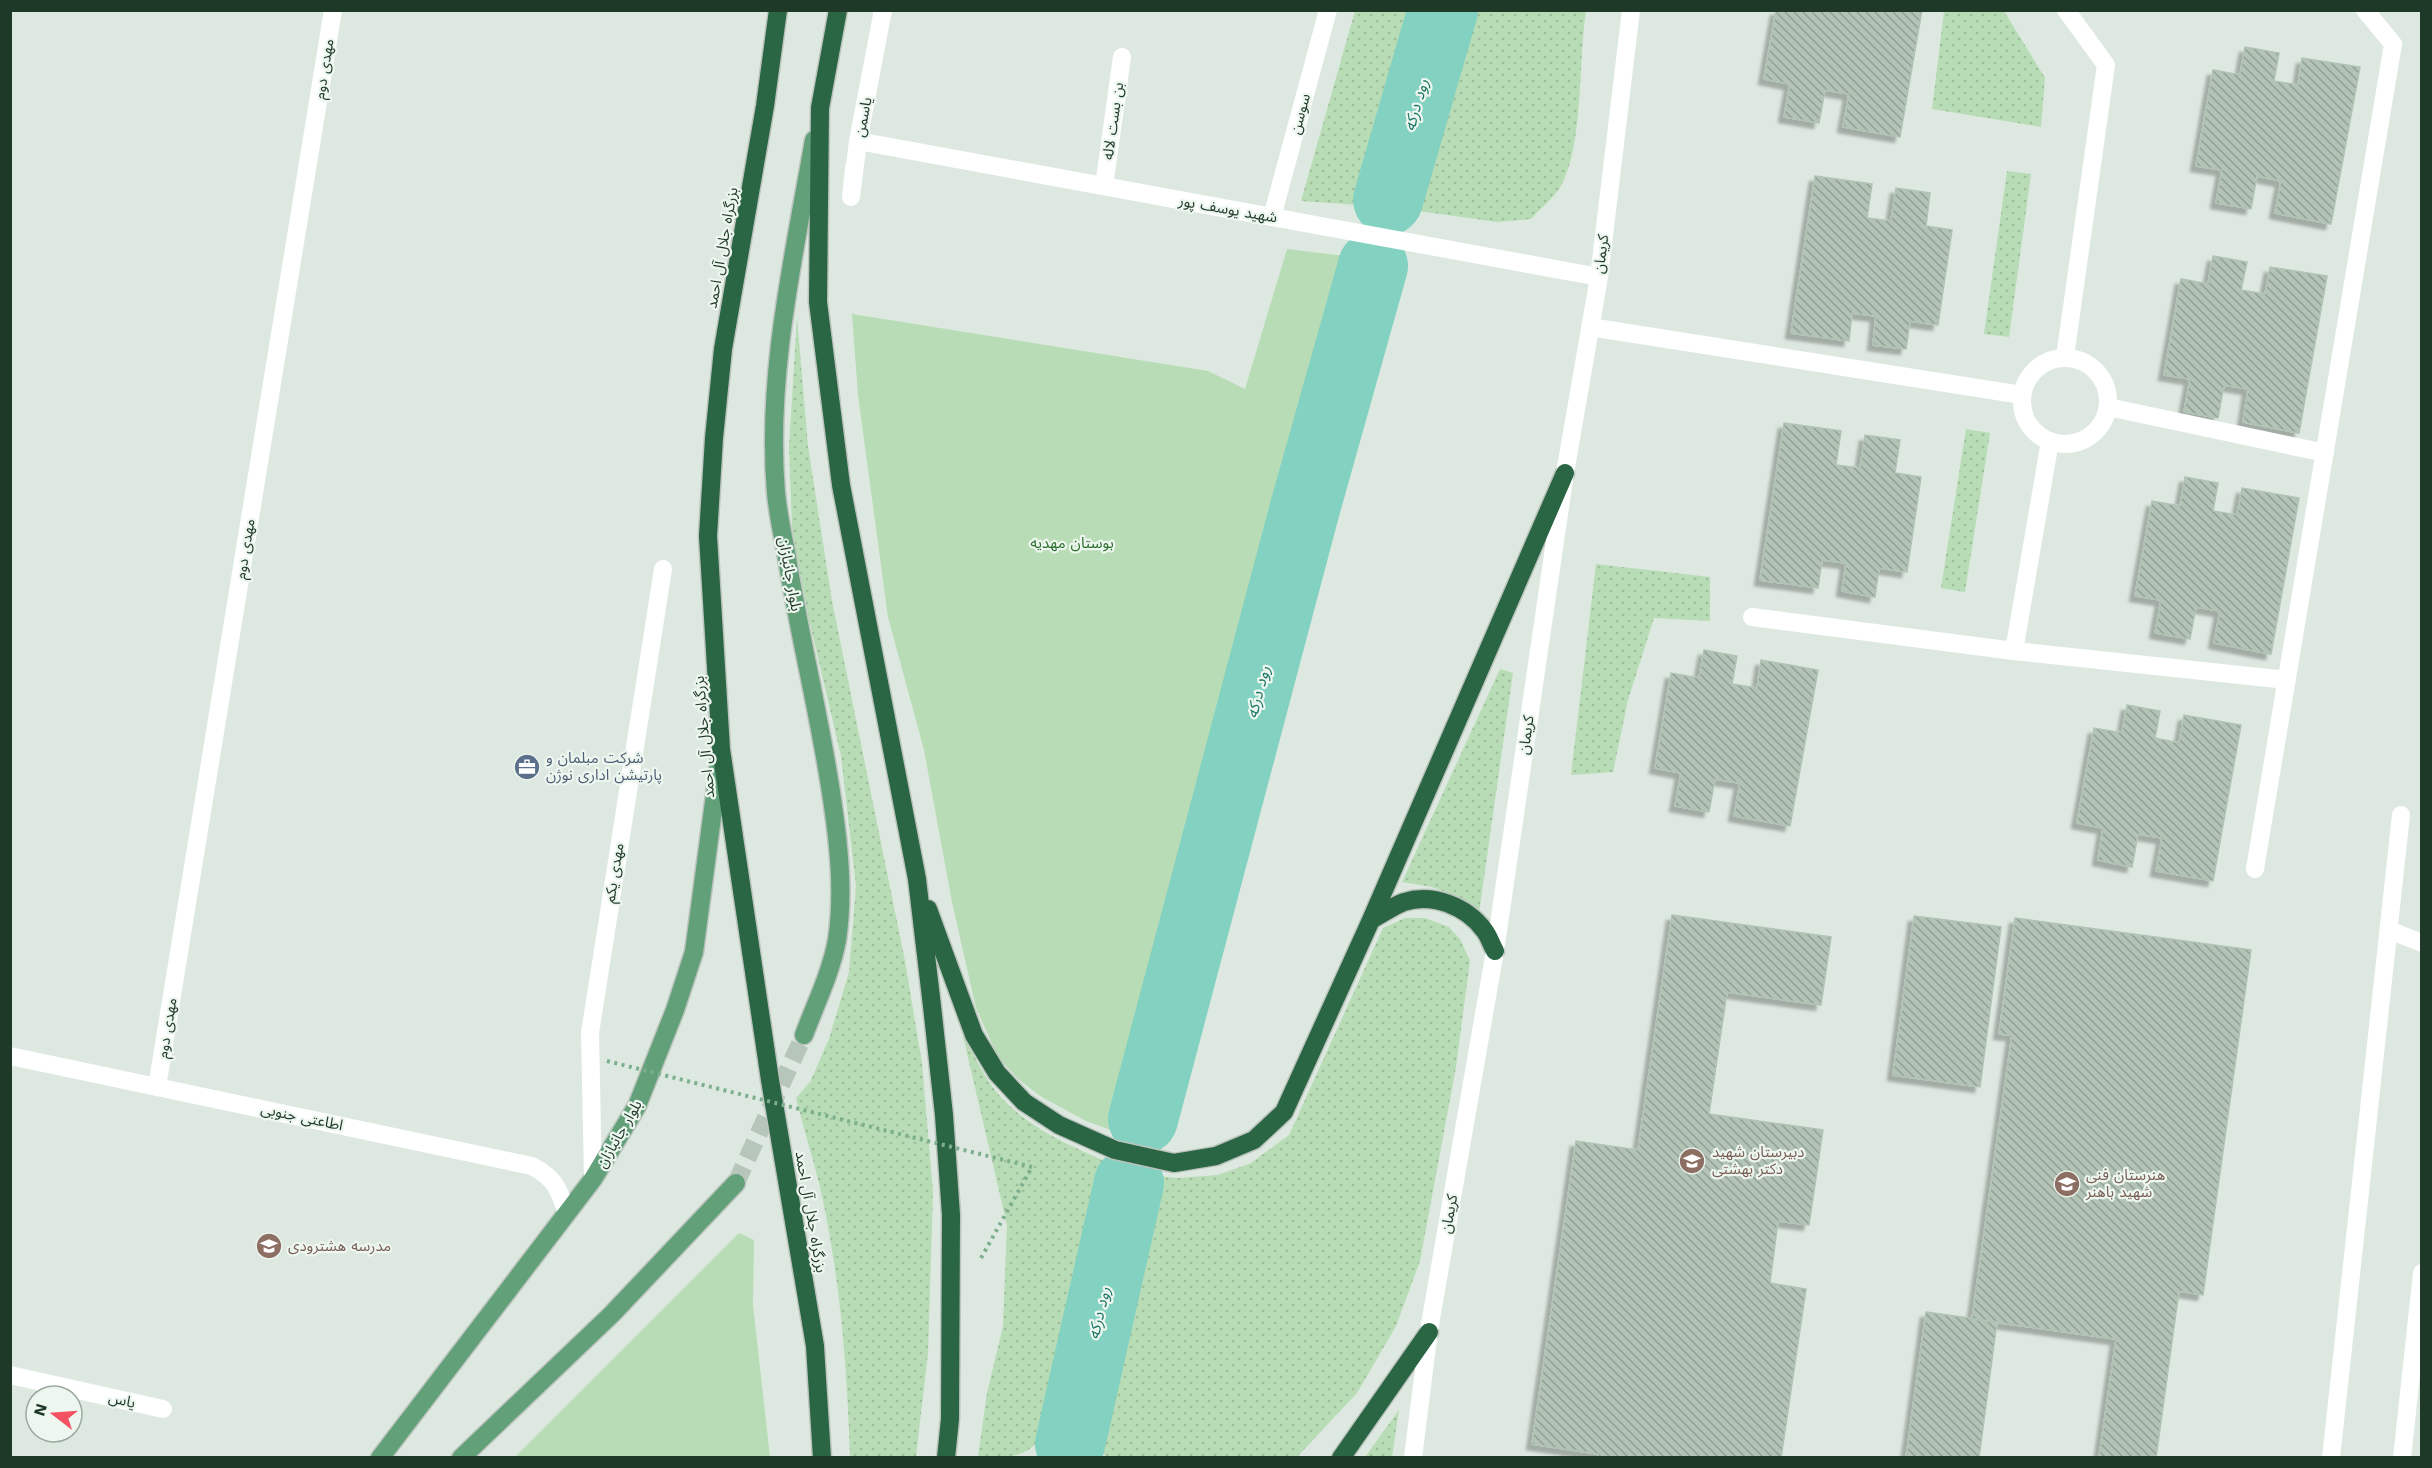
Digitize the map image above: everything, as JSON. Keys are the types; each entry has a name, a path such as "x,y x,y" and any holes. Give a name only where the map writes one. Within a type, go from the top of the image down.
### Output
{"highway":[{"name":"بزرگراه جلال آل احمد","path":"778,10 765,106 723,349 714,438 708,536 721,749 770,1080 815,1346 822,1458"},
{"path":"838,10 820,108 818,302 840,485 917,879 944,1115 951,1215 951,1419 946,1458"},
{"path":"917,879 974,1035 997,1073 1024,1102 1059,1125 1115,1150 1174,1163 1216,1156 1254,1140 1284,1112 1371,920 1565,473"},
{"path":"1371,920 1404,902 1427,899 1449,903 1469,914 1485,930 1494,951"},
{"path":"1341,1458 1429,1332"}],"main road":[{"name":"بلوار جانبازان","path":"804,1035 829,969 837,940 840,879 838,838 824,742 792,592 776,496 774,430 785,309 820,108"},
{"name":"بلوار جانبازان","path":"380,1458 593,1179 637,1106 675,1010 694,952 721,749"},
{"path":"461,1458 612,1314 736,1183"}],"street":[{"name":"مهدی دوم","path":"157,1087 333,10"},
{"name":"یاسمن","path":"854,168 851,196 858,141 883,10"},
{"name":"سوسن","path":"1272,217 1328,10"},
{"name":"کریمان","path":"1413,1458 1429,1332 1494,951 1565,473 1599,277 1631,10"},
{"path":"2066,10 2106,65 2066,357"},
{"path":"2255,869 2393,44 2365,10"},
{"name":"بن بست لاله","path":"1104,186 1122,57"},
{"name":"شهید یوسف پور","path":"858,141 1599,277"},
{"path":"1590,327 2022,395"},
{"path":"2066,357 2080,360 2098,373 2108,392 2108,407 2104,419 2087,438 2075,443 2063,444 2050,441 2037,434 2028,423 2022,410 2022,395 2032,372 2053,359 2066,357"},
{"path":"2108,407 2325,453"},
{"path":"2014,651 2050,441"},
{"name":"مهدی یکم","path":"593,1179 590,1033 663,569"},
{"path":"1752,617 2014,651 2287,680"},
{"path":"2331,1458 2402,815"},
{"path":"2389,930 2421,943"},
{"name":"اطاعتی جنوبی","path":"10,1056 532,1166 548,1174 556,1183 567,1213"},
{"path":"2402,1458 2421,1273"},
{"name":"یاس","path":"10,1375 163,1409"}],"path":[{"path":"607,1061 1032,1167 980,1260"}],"green space":[{"path":"1355,11 1418,11 1359,205 1301,201"},
{"path":"1464,11 1586,11 1577,123 1569,166 1559,189 1531,219 1497,222 1405,209 1439,79"},
{"path":"1944,11 2004,11 2045,78 2041,127 1932,109"},
{"path":"2007,171 2031,174 2009,337 1984,334"},
{"name":"بوستان مهدیه","path":"1287,249 1345,256 1116,1132 1086,1121 1040,1096 1017,1078 998,1057 976,1008 952,902 924,750 888,617 858,395 852,314 1208,371 1245,389"},
{"path":"797,317 808,446 832,601 905,961 922,1063 933,1192 928,1353 916,1457 850,1457 847,1388 832,1251 819,1183 796,1098 810,1082 829,1039 849,972 856,886 841,756 807,611 792,527 789,447"},
{"path":"1966,429 1990,433 1965,592 1941,588"},
{"path":"1596,564 1710,577 1710,621 1654,618 1628,700 1613,772 1571,775"},
{"path":"1500,669 1513,673 1479,913 1460,897 1432,887 1402,882"},
{"path":"1405,918 1425,918 1449,927 1460,939 1470,961 1456,1067 1420,1261 1396,1326 1357,1393 1297,1457 1114,1458 1090,1451 1157,1176 1178,1178 1218,1175 1251,1163 1289,1135 1383,928"},
{"path":"963,1036 989,1082 1012,1108 1056,1138 1122,1168 1055,1421 1038,1442 1023,1453 1014,1456 978,1457 987,1393 1003,1326 1007,1225"},
{"path":"739,1233 754,1240 753,1305 770,1457 515,1457"},
{"path":"1399,1410 1392,1457 1365,1457"}],"building":[{"path":"1776,10 1922,10 1900,137 1843,127 1849,94 1825,90 1819,123 1784,117 1790,84 1764,79"},
{"path":"2245,47 2279,53 2274,81 2298,85 2302,58 2360,67 2331,224 2275,213 2281,181 2257,176 2251,209 2216,203 2222,170 2196,166 2213,70 2240,75"},
{"path":"1815,176 1872,184 1867,218 1891,221 1896,188 1930,193 1926,226 1952,230 1938,325 1910,321 1906,349 1873,345 1876,316 1852,313 1849,341 1791,333"},
{"path":"2213,256 2247,262 2241,290 2265,294 2270,267 2327,276 2299,433 2243,422 2248,389 2224,385 2218,418 2184,412 2190,379 2164,375 2181,279 2208,284"},
{"path":"1784,423 1841,431 1836,465 1860,468 1865,435 1900,440 1895,473 1921,477 1907,572 1879,568 1875,597 1842,591 1846,563 1822,560 1818,588 1760,580"},
{"path":"2185,477 2218,483 2213,511 2237,515 2242,488 2299,498 2271,654 2214,643 2220,611 2196,607 2190,639 2155,633 2161,600 2135,596 2152,501 2180,506"},
{"path":"1704,650 1737,656 1732,684 1757,688 1761,660 1818,670 1790,826 1734,816 1740,783 1715,779 1709,812 1675,806 1681,773 1655,768 1671,673 1699,678"},
{"path":"2127,705 2160,711 2155,738 2179,743 2184,715 2241,725 2213,881 2156,871 2162,838 2138,834 2132,867 2098,860 2103,828 2077,823 2094,728 2122,733"},
{"path":"1672,915 1831,937 1821,1005 1727,992 1709,1114 1823,1130 1809,1225 1778,1221 1770,1283 1806,1289 1781,1458 1598,1458 1598,1454 1532,1444 1576,1141 1638,1150"},
{"path":"1914,916 2001,927 1980,1087 1893,1075"},
{"path":"2015,918 2251,950 2203,1295 2179,1291 2156,1458 2099,1458 2116,1339 1972,1319 2012,1035 1999,1034"},
{"path":"1926,1312 1997,1322 1979,1458 1906,1458"}],"waterway":[{"name":"رود درکه","path":"1388,200 1443,10"},
{"name":"رود درکه","path":"1143,1119 1305,508 1373,266"},
{"name":"رود درکه","path":"1070,1444 1129,1183"}],"tunnel":[{"path":"736,1183 804,1035"}],"place":[{"name":"شرکت مبلمان و پارتیشن اداری نوژن","path":"527,767"},
{"name":"دبیرستان شهید دکتر بهشتی","path":"1692,1161"},
{"name":"هنرستان فنی شهید باهنر","path":"2067,1184"},
{"name":"مدرسه هشترودی","path":"269,1246"}]}
